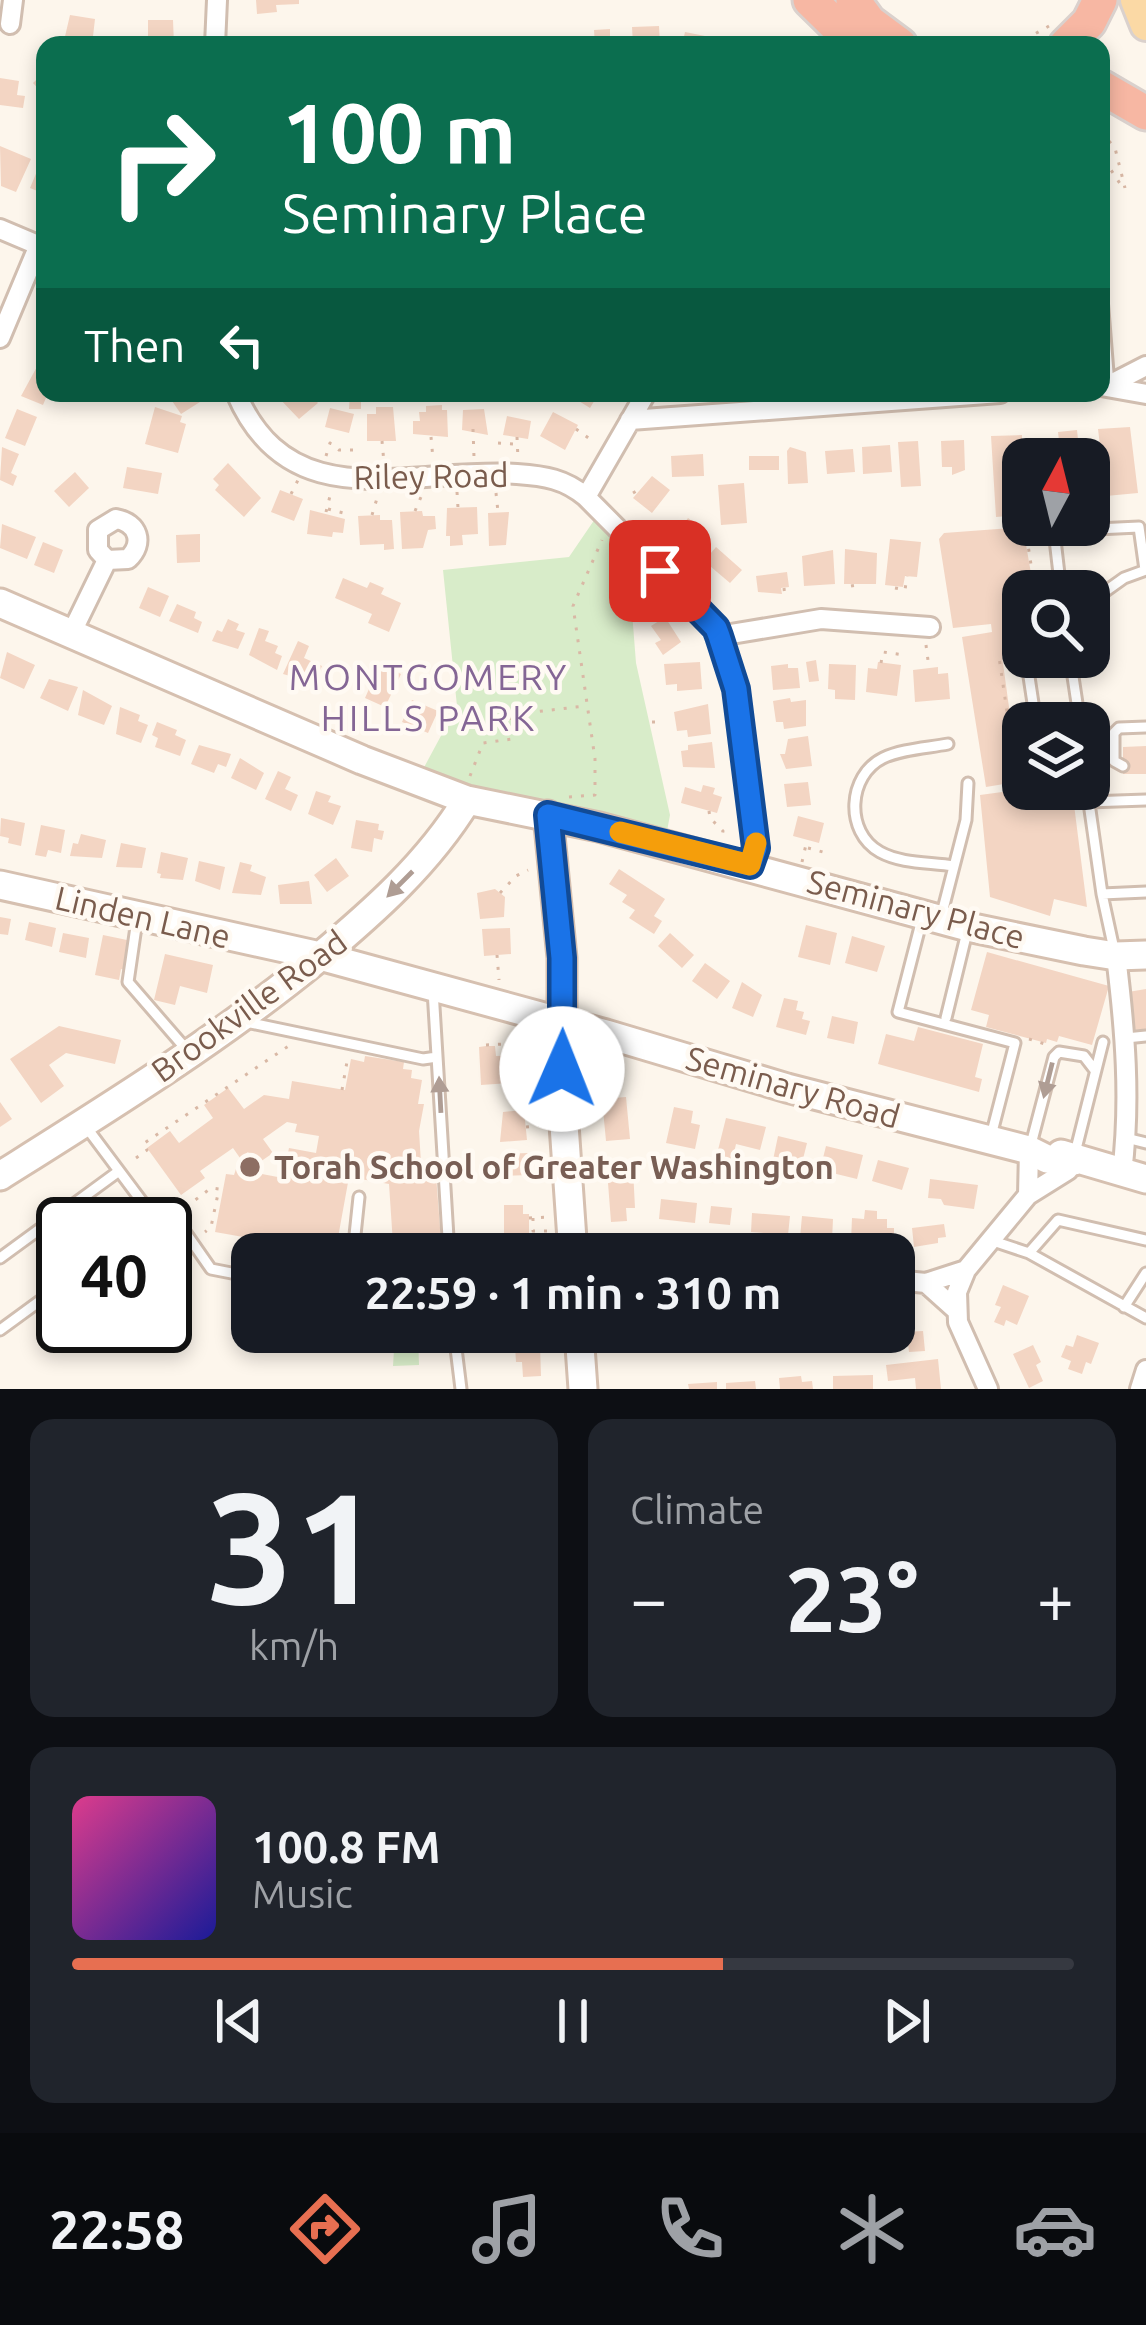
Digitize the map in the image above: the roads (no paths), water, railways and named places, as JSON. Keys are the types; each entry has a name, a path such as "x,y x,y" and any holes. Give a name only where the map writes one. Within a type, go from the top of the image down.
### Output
{"highway":[{"path":"810,0 847,36"},
{"path":"853,0 869,22 888,36"},
{"path":"1063,30 1088,22 1100,0"},
{"path":"1110,92 1146,113"}],"main road":[{"path":"1136,0 1146,25"}],"street":[{"path":"10,24 13,0"},
{"path":"215,36 217,0"},
{"path":"0,229 36,244"},
{"path":"0,338 36,260"},
{"path":"1110,384 1146,366"},
{"path":"1110,387 1146,394"},
{"name":"Riley Road","path":"240,402 247,419 279,453 311,472 362,481 475,472 541,476 570,483 586,497"},
{"path":"641,402 586,497 716,628 736,689 756,848 750,865"},
{"path":"630,420 877,402"},
{"path":"71,634 107,560"},
{"path":"0,603 344,752 468,789 558,808 562,1096 572,1233"},
{"path":"719,636 821,619 927,636"},
{"name":"Brookville Road","path":"0,1176 241,1021 346,938 429,854 468,789"},
{"name":"Seminary Place","path":"558,808 968,927 1116,956 1146,955"},
{"name":"Linden Lane","path":"0,885 320,956 564,1023"},
{"path":"1116,956 1136,1037 1134,1176"},
{"name":"Seminary Road","path":"564,1023 989,1140 1029,1150 1050,1148 1073,1161 1134,1176"},
{"path":"1028,1195 1029,1150"},
{"path":"955,1309 966,1270 1028,1195 1068,1170 1073,1161"},
{"path":"915,1282 966,1270"},
{"path":"926,1283 955,1309 988,1389"},
{"path":"581,1353 584,1389"},
{"path":"1140,1389 1146,1370"}],"lane":[{"path":"1058,570 1054,531 1139,526 1146,570 1110,588"},
{"path":"1123,766 1114,760 1114,733 1119,728 1146,727"},
{"path":"948,744 899,753 872,765 858,787 854,812 863,837 883,854 953,866"},
{"path":"968,783 966,820 953,866 898,1012 1016,1043 989,1140"},
{"path":"1110,801 1146,800"},
{"path":"1089,810 1116,956"},
{"path":"1102,894 1146,892"},
{"path":"138,916 128,982 189,1053"},
{"path":"946,1018 968,927"},
{"path":"433,988 448,1233"},
{"path":"241,1021 437,1058"},
{"path":"1073,1161 1103,1042"},
{"path":"1029,1150 1054,1057 1059,1052 1075,1054 1090,1060 1094,1069"},
{"path":"83,1124 135,1197"},
{"path":"0,1258 119,1172"},
{"path":"355,1233 358,1197"},
{"path":"1029,1253 1058,1220 1146,1240"},
{"path":"192,1239 212,1269 231,1273"},
{"path":"993,1241 1029,1253 1146,1318"},
{"path":"1124,1307 1146,1273"},
{"path":"0,1330 36,1304"},
{"path":"457,1353 461,1389"}],"place":[{"name":"Torah School of Greater Washington","path":"250,1167"}],"district":[{"name":"MONTGOMERY HILLS PARK","path":"429,698"}]}
